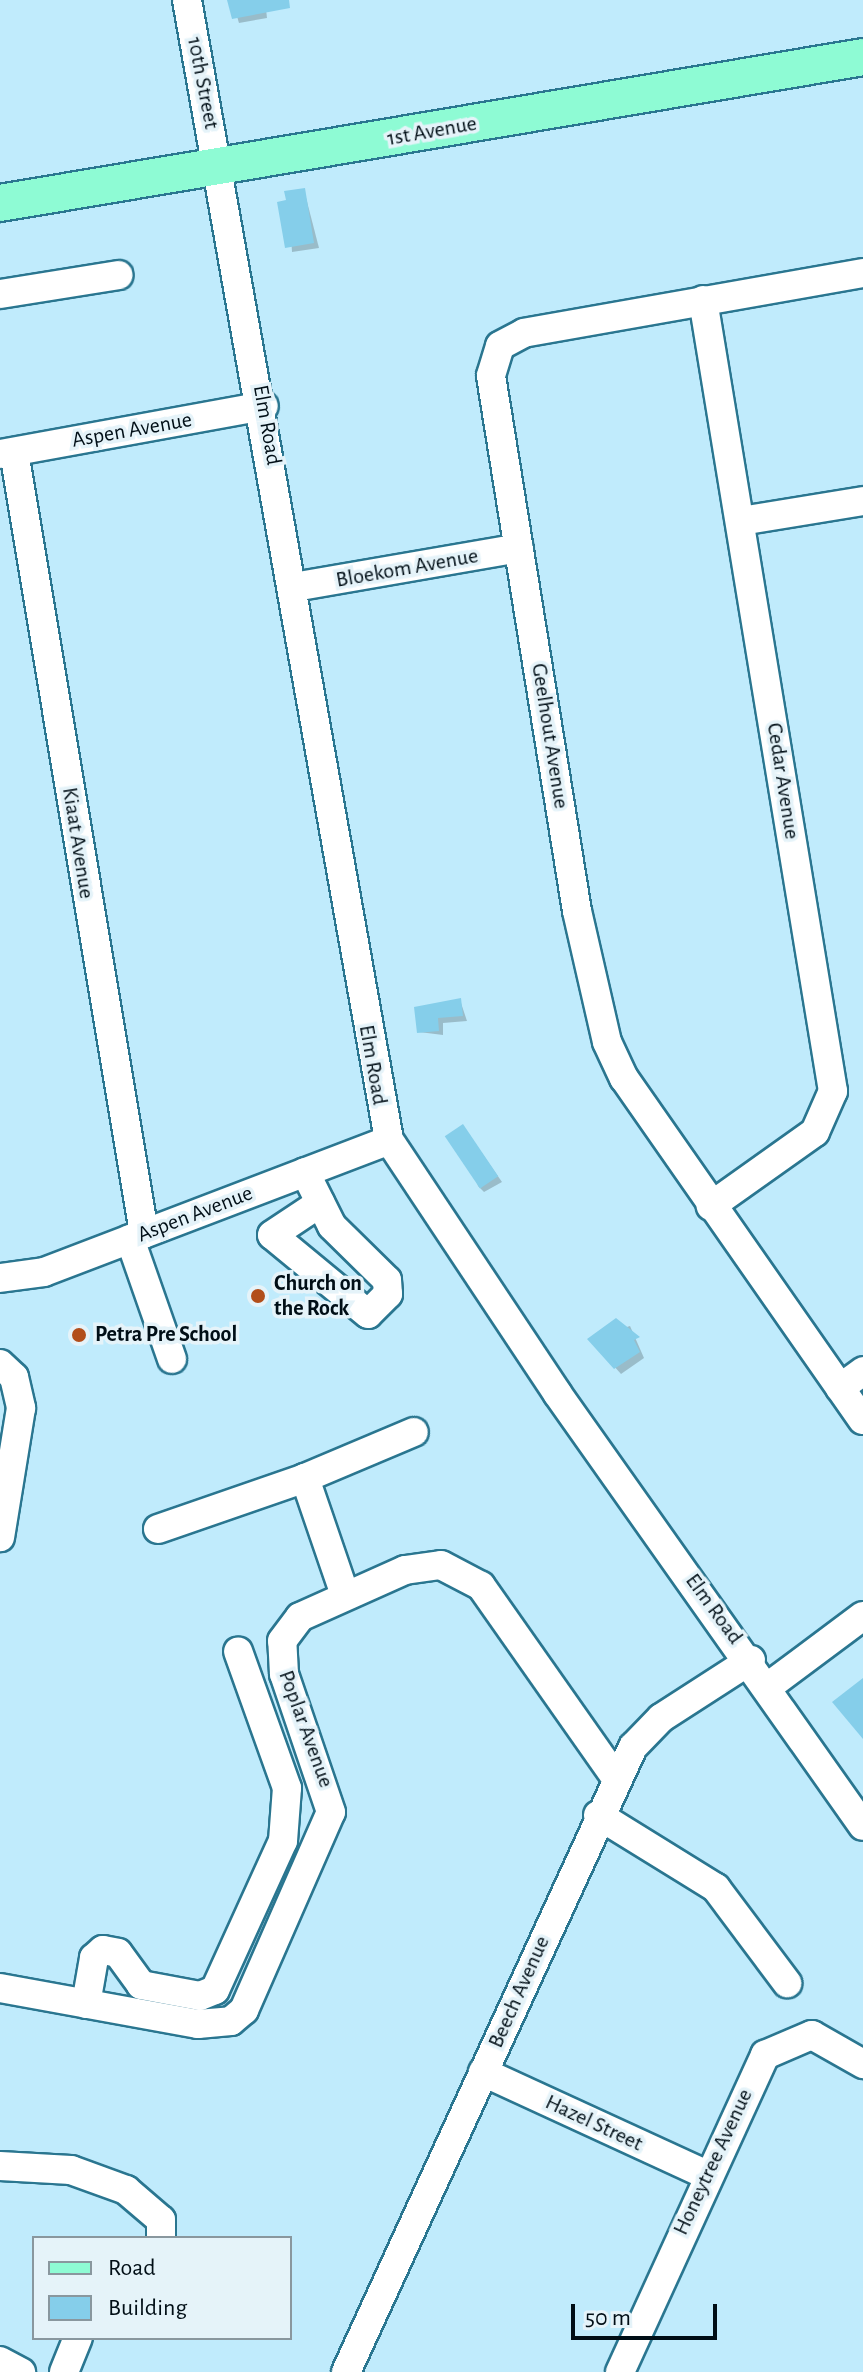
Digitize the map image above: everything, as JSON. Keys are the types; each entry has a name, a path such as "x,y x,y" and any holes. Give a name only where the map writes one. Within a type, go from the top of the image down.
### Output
{"main road":[{"name":"1st Avenue","path":"0,203 863,57"}],"street":[{"name":"10th Street","path":"187,0 219,166"},
{"name":"Elm Road","path":"219,166 264,406 389,1140 557,1393 751,1660 863,1826"},
{"name":"Geelhout Avenue","path":"863,273 546,328 500,346 491,376 577,911 607,1042 624,1078 711,1206 852,1380 863,1420"},
{"path":"0,294 118,275"},
{"name":"Cedar Avenue","path":"703,300 833,1091 815,1132 711,1206"},
{"name":"Aspen Avenue","path":"7,453 264,406"},
{"name":"Kiaat Avenue","path":"7,453 137,1236 172,1359"},
{"path":"741,521 863,501"},
{"name":"Bloekom Avenue","path":"294,587 519,548"},
{"name":"Aspen Avenue","path":"0,1278 44,1272 389,1140"},
{"path":"305,1172 320,1203"},
{"path":"0,1364 14,1377 21,1408 0,1537"},
{"path":"158,1529 305,1478 414,1432"},
{"path":"305,1478 345,1595"},
{"name":"Poplar Avenue","path":"0,1988 198,2024 231,2021 244,2010 331,1812 284,1674 282,1641 300,1617 345,1595 428,1565 467,1574 616,1778"},
{"path":"769,1686 863,1616"},
{"path":"86,2004 94,1958 103,1950 118,1953 141,1985 200,1996 215,1990 283,1841 287,1788 238,1651"},
{"name":"Beech Avenue","path":"346,2372 616,1778 647,1729 751,1660"},
{"path":"598,1815 716,1888 787,1983"},
{"name":"Honeytree Avenue","path":"620,2372 705,2174 755,2072 779,2044 812,2035 863,2064"},
{"name":"Hazel Street","path":"483,2072 705,2174"},
{"path":"0,2166 71,2170 126,2190 161,2220 161,2236"},
{"path":"64,2372 77,2340"},
{"path":"0,2361 21,2372"}],"building":[{"path":"227,0 289,0 290,8 232,19"},
{"path":"305,188 314,243 285,248 277,202 286,200 284,191"},
{"path":"461,998 463,1016 438,1018 439,1031 417,1033 414,1007"},
{"path":"463,1124 498,1176 480,1189 445,1136"},
{"path":"616,1318 640,1337 634,1340 640,1352 614,1369 587,1339"},
{"path":"863,1678 863,1739 832,1702"}],"place":[{"name":"Church on the Rock","path":"258,1296"},
{"name":"Petra Pre School","path":"79,1335"}]}
